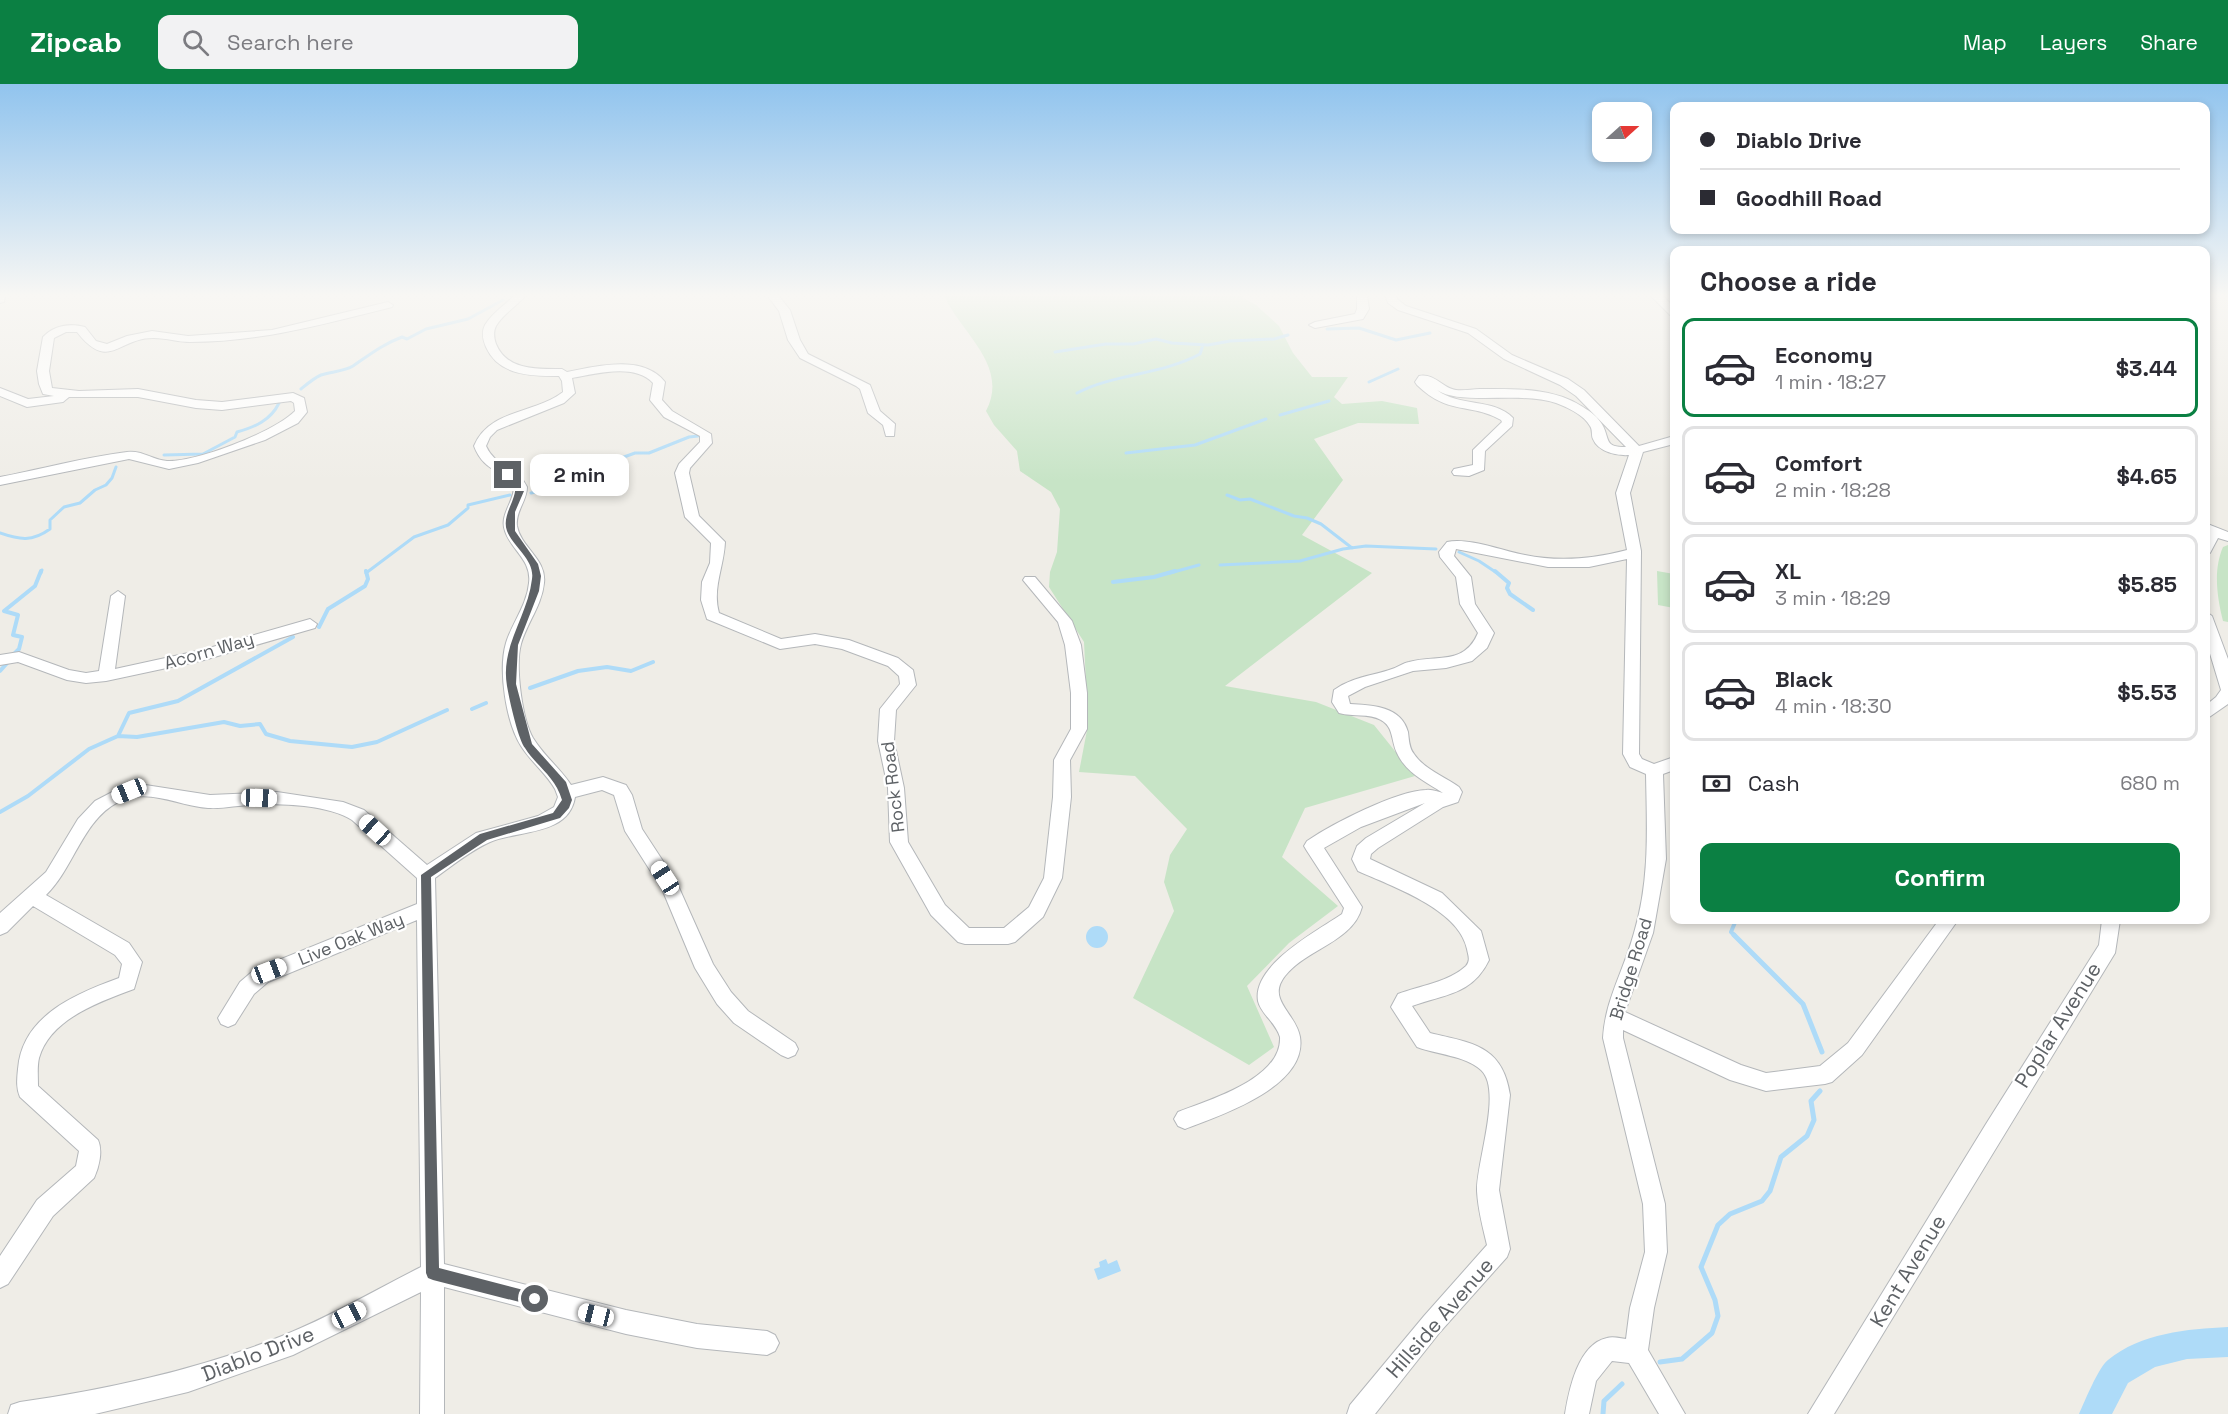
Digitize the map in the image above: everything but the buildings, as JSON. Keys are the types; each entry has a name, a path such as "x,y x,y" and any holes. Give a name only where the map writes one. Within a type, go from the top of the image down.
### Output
{"street":[{"path":"46,357 42,381 47,391 79,395"},
{"path":"426,875 484,837 556,816 565,805 566,793 563,785 528,745 511,684 513,645 537,583 534,564 511,531 510,517 520,494 520,486 516,479 492,466 480,446 483,437 498,424 556,402 566,396 569,389 562,373 536,373 511,367 497,357"},
{"path":"806,357 860,382 866,388 874,413 889,424 890,433"},
{"path":"1508,357 1564,382 1580,393 1637,451"},
{"name":"Rock Road","path":"565,376 611,368 648,373 659,382 656,400 663,411 705,434 706,444 684,467 682,473 692,517 718,542 717,563 709,582 708,600 712,616 780,644 815,639 844,644 892,662 907,674 908,685 888,709 886,741 896,788 899,842 938,910 965,936 1008,936 1036,912 1053,878 1062,797 1062,760 1079,729 1079,693 1072,645 1065,621 1030,580"},
{"path":"1459,472 1469,472 1479,467 1479,450 1508,423 1506,418 1488,410 1445,401 1421,382 1423,379 1434,382 1450,393 1522,393 1553,397 1568,403 1594,421 1600,432 1599,439 1604,446 1618,451 1637,451 1646,446 1670,442"},
{"path":"0,392 27,403 79,395 138,393 196,404 222,406 293,397 300,400 302,405 298,416 282,427 195,461 163,465 138,455 129,454 0,482"},
{"path":"1637,451 1623,493 1634,553 1631,754 1636,763 1654,771 1670,765"},
{"path":"2210,529 2228,537"},
{"path":"1185,1119 1232,1101 1264,1083 1283,1063 1290,1040 1283,1021 1268,1001 1269,984 1280,968 1350,918 1353,907 1313,846 1328,835 1368,816 1419,797 1430,796 1437,802 1452,797 1453,792 1410,760 1402,749 1398,727 1382,714 1345,709 1340,702 1340,694 1349,687 1411,666 1428,667 1449,663 1468,656 1482,646 1486,633 1481,620 1470,609 1465,598 1466,585 1462,574 1447,557 1452,545 1463,545 1541,563 1575,566 1606,562 1634,553"},
{"path":"106,676 118,596"},
{"name":"Acorn Way","path":"1,660 19,657 67,675 86,678 106,676 204,655 260,636 310,624"},
{"path":"2210,630 2223,667 2228,690 2222,701 2210,710"},
{"name":"Bridge Road","path":"1636,1352 1642,1308 1656,1252 1654,1204 1613,1038 1614,1016 1644,933 1657,859 1654,771"},
{"path":"566,793 603,783 620,790 634,831 670,885 705,968 723,998 741,1017 788,1049"},
{"path":"0,927 6,917 52,877 83,824 94,810 112,798 129,791 163,791 196,801 295,799 345,809 358,815 426,875"},
{"name":"Hillside Avenue","path":"1359,1414 1432,1324 1498,1250 1488,1189 1500,1085 1491,1065 1470,1053 1424,1041 1401,1007 1405,1000 1461,981 1474,970 1479,960 1474,937 1436,898 1364,866 1360,859 1363,851 1371,843 1437,802"},
{"path":"426,875 433,1273 432,1414"},
{"path":"0,1276 45,1208 86,1171 90,1147 27,1090 29,1058 45,1026 90,997 127,983 132,962 122,949 32,896"},
{"name":"Live Oak Way","path":"228,1018 247,988 261,976 425,909"},
{"path":"1614,1016 1727,1069 1766,1082 1826,1075 1855,1049 1946,924"},
{"name":"Poplar Avenue","path":"1994,1127 2108,946 2111,924"},
{"name":"Kent Avenue","path":"1820,1414 1904,1280 1994,1127"},
{"path":"433,1273 626,1322 697,1336 767,1343"},
{"name":"Diablo Drive","path":"20,1414 52,1410 179,1383 286,1347 433,1273"},
{"path":"1577,1414 1585,1373 1608,1349 1636,1352 1673,1414"}],"green space":[{"path":"984,357 1296,357 1312,377 1348,377 1334,397 1342,404 1382,401 1417,408 1419,424 1358,423 1314,439 1343,480 1302,535 1372,573 1225,686 1316,702 1374,725 1415,776 1305,808 1282,857 1338,906 1289,943 1247,986 1274,1047 1249,1065 1133,998 1174,911 1164,882 1170,855 1187,829 1135,776 1079,772 1088,725 1084,642 1049,587 1050,572 1057,552 1060,509 1051,492 1020,471 1017,451 994,425 986,411 992,394 992,379"},
{"path":"2228,545 2228,622 2223,621 2217,584 2220,556 2223,547"},
{"path":"1657,571 1670,573 1670,607 1658,605"}],"water":[{"path":"1097,926 1105,929 1108,937 1105,945 1097,948 1089,945 1086,937 1089,929"},
{"path":"1106,1259 1108,1264 1117,1260 1121,1271 1098,1280 1094,1269 1100,1267 1099,1262"}],"waterway":[{"path":"301,389 321,375 346,369 366,357"},
{"path":"1077,393 1107,381 1170,366 1193,357"},
{"path":"1369,382 1398,369"},
{"path":"1280,415 1329,401"},
{"path":"164,455 203,454 235,437 237,432 262,422 272,414 279,403"},
{"path":"1126,453 1195,445 1266,419"},
{"path":"531,493 551,489 558,481 635,453 649,453 689,437 698,436"},
{"path":"0,533 26,538 44,533 50,529 50,520 64,507 80,503 95,490 106,485 112,478 116,467"},
{"path":"366,573 414,537 448,525 468,508 468,505 510,495"},
{"path":"1227,495 1240,500 1250,499 1294,516 1307,518 1321,524 1352,548"},
{"path":"1352,548 1366,546 1436,549"},
{"path":"1220,565 1300,561 1352,548"},
{"path":"1459,552 1497,573"},
{"path":"1170,573 1199,565"},
{"path":"13,655 19,649 22,637 13,635 18,615 4,611 35,586 41,571"},
{"path":"1113,582 1154,577 1175,571"},
{"path":"1495,571 1509,583 1507,588 1510,594 1533,610"},
{"path":"319,627 328,609 365,586 368,579 366,573"},
{"path":"118,736 129,713 178,701 293,637"},
{"path":"0,671 9,661"},
{"path":"530,688 578,671 607,667 631,671 653,662"},
{"path":"472,709 486,703"},
{"path":"118,736 137,737 224,722 240,726 260,724 266,734 290,741 352,747 377,742 447,710"},
{"path":"0,812 28,796 89,749 118,736"},
{"path":"1734,924 1731,932 1803,1004 1822,1052"},
{"path":"1660,1362 1682,1359 1712,1333 1718,1316 1715,1300 1701,1267 1718,1225 1730,1214 1762,1201 1770,1191 1781,1157 1807,1136 1814,1120 1811,1101 1820,1091"},
{"path":"2095,1414 2117,1372 2150,1353 2187,1344 2228,1342"},
{"path":"1603,1414 1604,1401 1622,1384"}],"route":[{"path":"508,475 516,479 520,486 520,494 511,512 511,531 534,564 537,576 535,591 513,645 511,684 528,745 563,785 567,800 556,816 498,832 475,841 426,875 433,1273 535,1299"}]}
